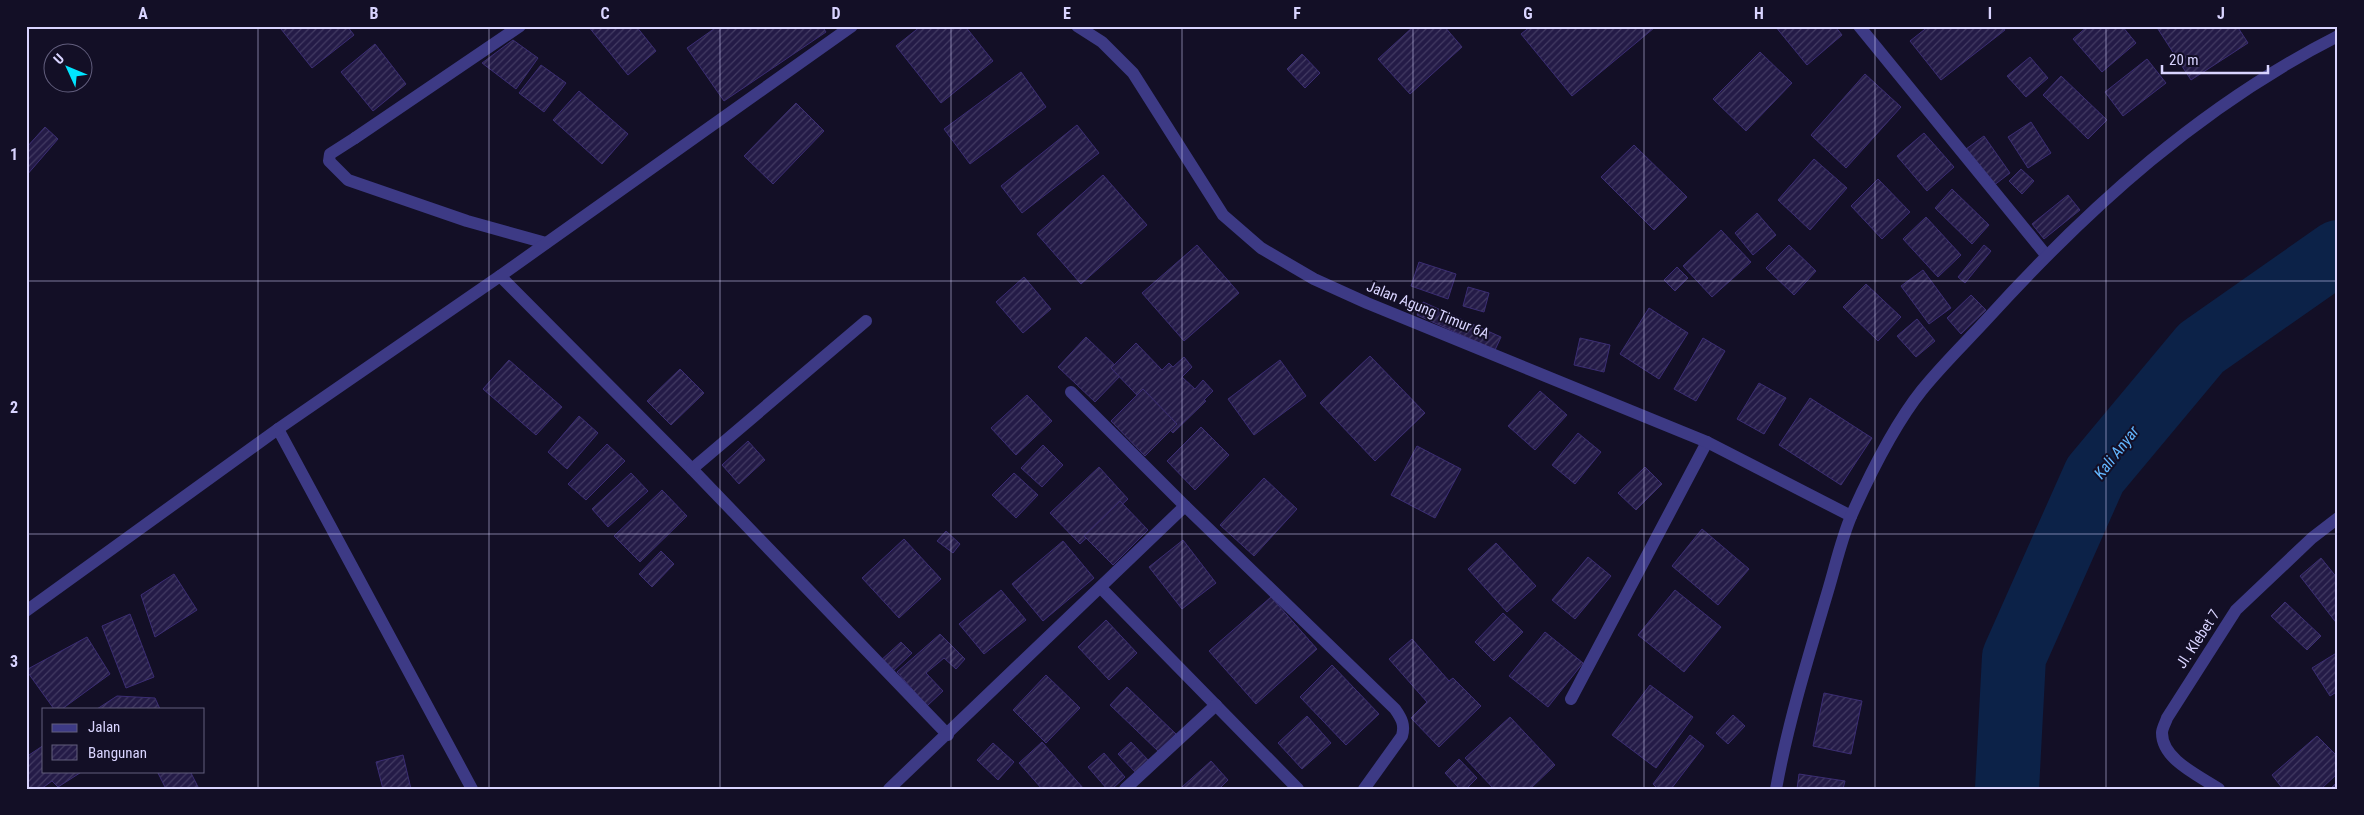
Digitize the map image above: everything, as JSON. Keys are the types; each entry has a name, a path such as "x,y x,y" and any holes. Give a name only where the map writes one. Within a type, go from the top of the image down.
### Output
{"street":[{"path":"520,26 330,154 329,161 348,180 468,221 546,243"},
{"path":"26,611 278,429 500,276 852,26"},
{"name":"Jalan Agung Timur 6A","path":"1077,26 1102,42 1132,73 1223,215 1260,248 1314,279 1707,442 1851,516"},
{"path":"1859,26 2046,255"},
{"path":"1776,789 1783,753 1810,650 1851,516 1892,436 1921,391 2046,255 2138,170 2212,111 2312,49 2338,36"},
{"path":"500,276 692,469 948,735"},
{"path":"692,469 866,321"},
{"path":"1072,392 1186,506 1396,709 1403,720 1404,729 1402,736 1364,789"},
{"path":"278,429 472,789"},
{"path":"1571,699 1707,442"},
{"path":"889,789 948,735 1186,506"},
{"name":"Jl. Klebet 7","path":"2219,789 2174,759 2164,743 2162,732 2167,718 2236,610 2312,538 2338,518"},
{"path":"1101,588 1298,789"},
{"path":"1125,789 1216,705"}],"building":[{"path":"285,26 347,26 354,35 312,68 281,29"},
{"path":"588,26 636,26 656,51 628,75"},
{"path":"718,26 822,26 826,32 724,101 687,48"},
{"path":"921,26 965,26 993,61 941,103 896,46"},
{"path":"1414,26 1444,26 1462,47 1410,94 1378,59"},
{"path":"1531,26 1652,26 1654,28 1572,96 1521,34"},
{"path":"1775,26 1835,26 1842,35 1807,65"},
{"path":"1929,26 2002,26 2005,30 1941,80 1910,41"},
{"path":"2088,26 2122,26 2136,43 2102,72 2073,39"},
{"path":"2156,26 2237,26 2248,43 2191,80"},
{"path":"513,40 538,58 516,89 482,63"},
{"path":"375,44 406,84 373,111 341,72"},
{"path":"1760,52 1792,83 1746,131 1713,99"},
{"path":"1302,54 1320,73 1305,88 1287,69"},
{"path":"2030,57 2048,78 2026,97 2007,76"},
{"path":"2147,59 2166,83 2123,116 2105,92"},
{"path":"541,65 566,83 544,112 519,93"},
{"path":"1021,72 1046,107 970,164 944,129"},
{"path":"1865,74 1901,107 1846,168 1811,135"},
{"path":"2061,76 2107,120 2088,139 2043,95"},
{"path":"579,91 628,134 602,164 553,120"},
{"path":"796,103 824,131 773,184 744,156"},
{"path":"2031,122 2051,153 2028,168 2008,137"},
{"path":"1077,125 1099,153 1022,213 1001,186"},
{"path":"45,127 58,139 26,176 26,148"},
{"path":"1924,133 1954,167 1927,191 1897,156"},
{"path":"1984,136 2010,173 1993,186 1966,149"},
{"path":"1634,145 1687,197 1654,230 1601,177"},
{"path":"1814,159 1847,188 1810,230 1778,200"},
{"path":"2021,169 2034,181 2022,194 2009,181"},
{"path":"1103,175 1147,225 1081,284 1037,234"},
{"path":"1878,179 1910,212 1882,239 1851,206"},
{"path":"1952,189 1989,225 1972,244 1935,208"},
{"path":"2068,195 2080,210 2044,239 2032,224"},
{"path":"1757,213 1776,235 1753,255 1735,233"},
{"path":"1926,217 1961,255 1938,277 1903,239"},
{"path":"1721,230 1751,262 1712,297 1683,266"},
{"path":"1197,245 1239,293 1184,341 1142,293"},
{"path":"1789,245 1816,271 1794,295 1766,268"},
{"path":"1984,245 1991,251 1965,283 1958,277"},
{"path":"1419,262 1456,274 1448,299 1411,286"},
{"path":"1677,267 1688,278 1675,291 1664,280"},
{"path":"1923,270 1951,308 1929,324 1901,286"},
{"path":"1024,277 1051,309 1023,333 996,302"},
{"path":"1866,284 1901,317 1878,341 1843,307"},
{"path":"1468,287 1489,293 1484,312 1463,306"},
{"path":"1971,295 1986,310 1961,334 1947,318"},
{"path":"1423,302 1501,337 1495,350 1417,315"},
{"path":"1649,308 1688,333 1659,379 1620,354"},
{"path":"1917,319 1935,341 1916,357 1897,336"},
{"path":"1086,337 1123,373 1095,402 1058,367"},
{"path":"1580,338 1610,345 1604,372 1574,365"},
{"path":"1703,338 1725,351 1696,401 1674,389"},
{"path":"1136,343 1162,370 1169,363 1173,367 1184,357 1192,367 1182,377 1195,389 1203,380 1213,391 1204,400 1206,401 1173,433 1111,368"},
{"path":"1370,356 1425,413 1375,461 1320,403"},
{"path":"509,360 562,407 536,435 483,389"},
{"path":"1280,360 1306,396 1254,435 1228,399"},
{"path":"680,369 704,393 671,425 647,401"},
{"path":"1759,383 1786,398 1764,434 1737,419"},
{"path":"1143,389 1177,424 1145,456 1111,421"},
{"path":"1540,391 1567,415 1535,450 1508,426"},
{"path":"1027,395 1052,421 1016,455 991,428"},
{"path":"1810,398 1872,438 1841,485 1779,445"},
{"path":"579,416 598,433 567,469 548,452"},
{"path":"1201,427 1229,455 1195,490 1167,461"},
{"path":"1578,433 1601,452 1575,484 1552,465"},
{"path":"748,441 765,460 739,484 722,465"},
{"path":"607,444 625,461 586,500 568,484"},
{"path":"1043,445 1063,465 1042,487 1021,468"},
{"path":"1417,446 1461,469 1435,518 1391,495"},
{"path":"1099,467 1128,499 1080,544 1050,513"},
{"path":"1645,467 1662,484 1636,510 1618,493"},
{"path":"631,473 648,491 608,527 592,509"},
{"path":"1014,473 1038,495 1016,518 992,495"},
{"path":"1264,478 1297,509 1254,556 1220,525"},
{"path":"662,490 687,516 640,562 614,536"},
{"path":"1120,501 1148,530 1113,565 1084,536"},
{"path":"1702,529 1749,569 1718,605 1672,566"},
{"path":"946,531 960,544 953,553 937,541"},
{"path":"904,539 941,579 899,618 862,578"},
{"path":"1183,540 1216,583 1182,609 1149,567"},
{"path":"1063,541 1094,578 1043,621 1012,584"},
{"path":"1496,543 1536,586 1507,612 1468,569"},
{"path":"661,551 674,564 652,587 639,574"},
{"path":"1588,557 1611,576 1575,619 1552,600"},
{"path":"2321,558 2338,579 2338,625 2300,576"},
{"path":"174,574 197,610 155,637 141,595"},
{"path":"1001,590 1026,620 984,654 959,624"},
{"path":"1675,590 1721,627 1684,672 1638,635"},
{"path":"1271,597 1317,649 1256,704 1209,651"},
{"path":"2285,602 2321,636 2307,650 2271,616"},
{"path":"1503,613 1523,632 1494,661 1475,642"},
{"path":"130,614 154,677 126,688 102,626"},
{"path":"1106,620 1137,653 1109,680 1078,647"},
{"path":"1545,632 1583,663 1548,707 1509,676"},
{"path":"940,634 965,659 956,669 944,658 926,673 943,691 927,706 897,672"},
{"path":"87,637 110,674 63,708 53,708 26,670"},
{"path":"1412,639 1449,681 1453,678 1481,706 1439,747 1411,718 1427,702 1389,659"},
{"path":"901,642 912,653 890,674 879,662"},
{"path":"2338,652 2338,691 2330,696 2312,668"},
{"path":"1332,665 1379,714 1346,745 1300,697"},
{"path":"1046,675 1080,708 1046,743 1013,710"},
{"path":"1650,685 1693,717 1656,768 1612,735"},
{"path":"1127,687 1176,734 1159,752 1110,705"},
{"path":"1824,693 1862,701 1851,754 1813,746"},
{"path":"117,696 155,698 160,708 99,708"},
{"path":"1733,715 1745,726 1728,744 1716,733"},
{"path":"1307,716 1331,743 1302,769 1278,743"},
{"path":"1510,717 1555,765 1530,789 1494,789 1465,758"},
{"path":"1690,735 1704,746 1671,789 1658,789 1653,784"},
{"path":"2317,736 2338,757 2338,773 2321,789 2283,789 2272,775"},
{"path":"1042,742 1084,789 1042,789 1019,763"},
{"path":"1131,742 1149,761 1136,773 1118,754"},
{"path":"993,743 1014,762 998,780 977,760"},
{"path":"42,746 42,772 81,772 58,787 52,781 41,789 26,789 26,757"},
{"path":"1104,753 1125,777 1112,789 1107,789 1088,767"},
{"path":"403,755 411,789 383,789 376,762"},
{"path":"1459,759 1477,778 1466,789 1460,789 1445,773"},
{"path":"1211,761 1228,780 1219,789 1184,789 1182,787"},
{"path":"158,772 190,772 199,789 166,789"},
{"path":"1799,774 1845,781 1843,789 1797,789"},
{"path":"2338,781 2338,789 2330,789"}],"waterway":[{"name":"Kali Anyar","path":"2007,789 2014,657 2095,475 2201,348 2338,252"}]}
